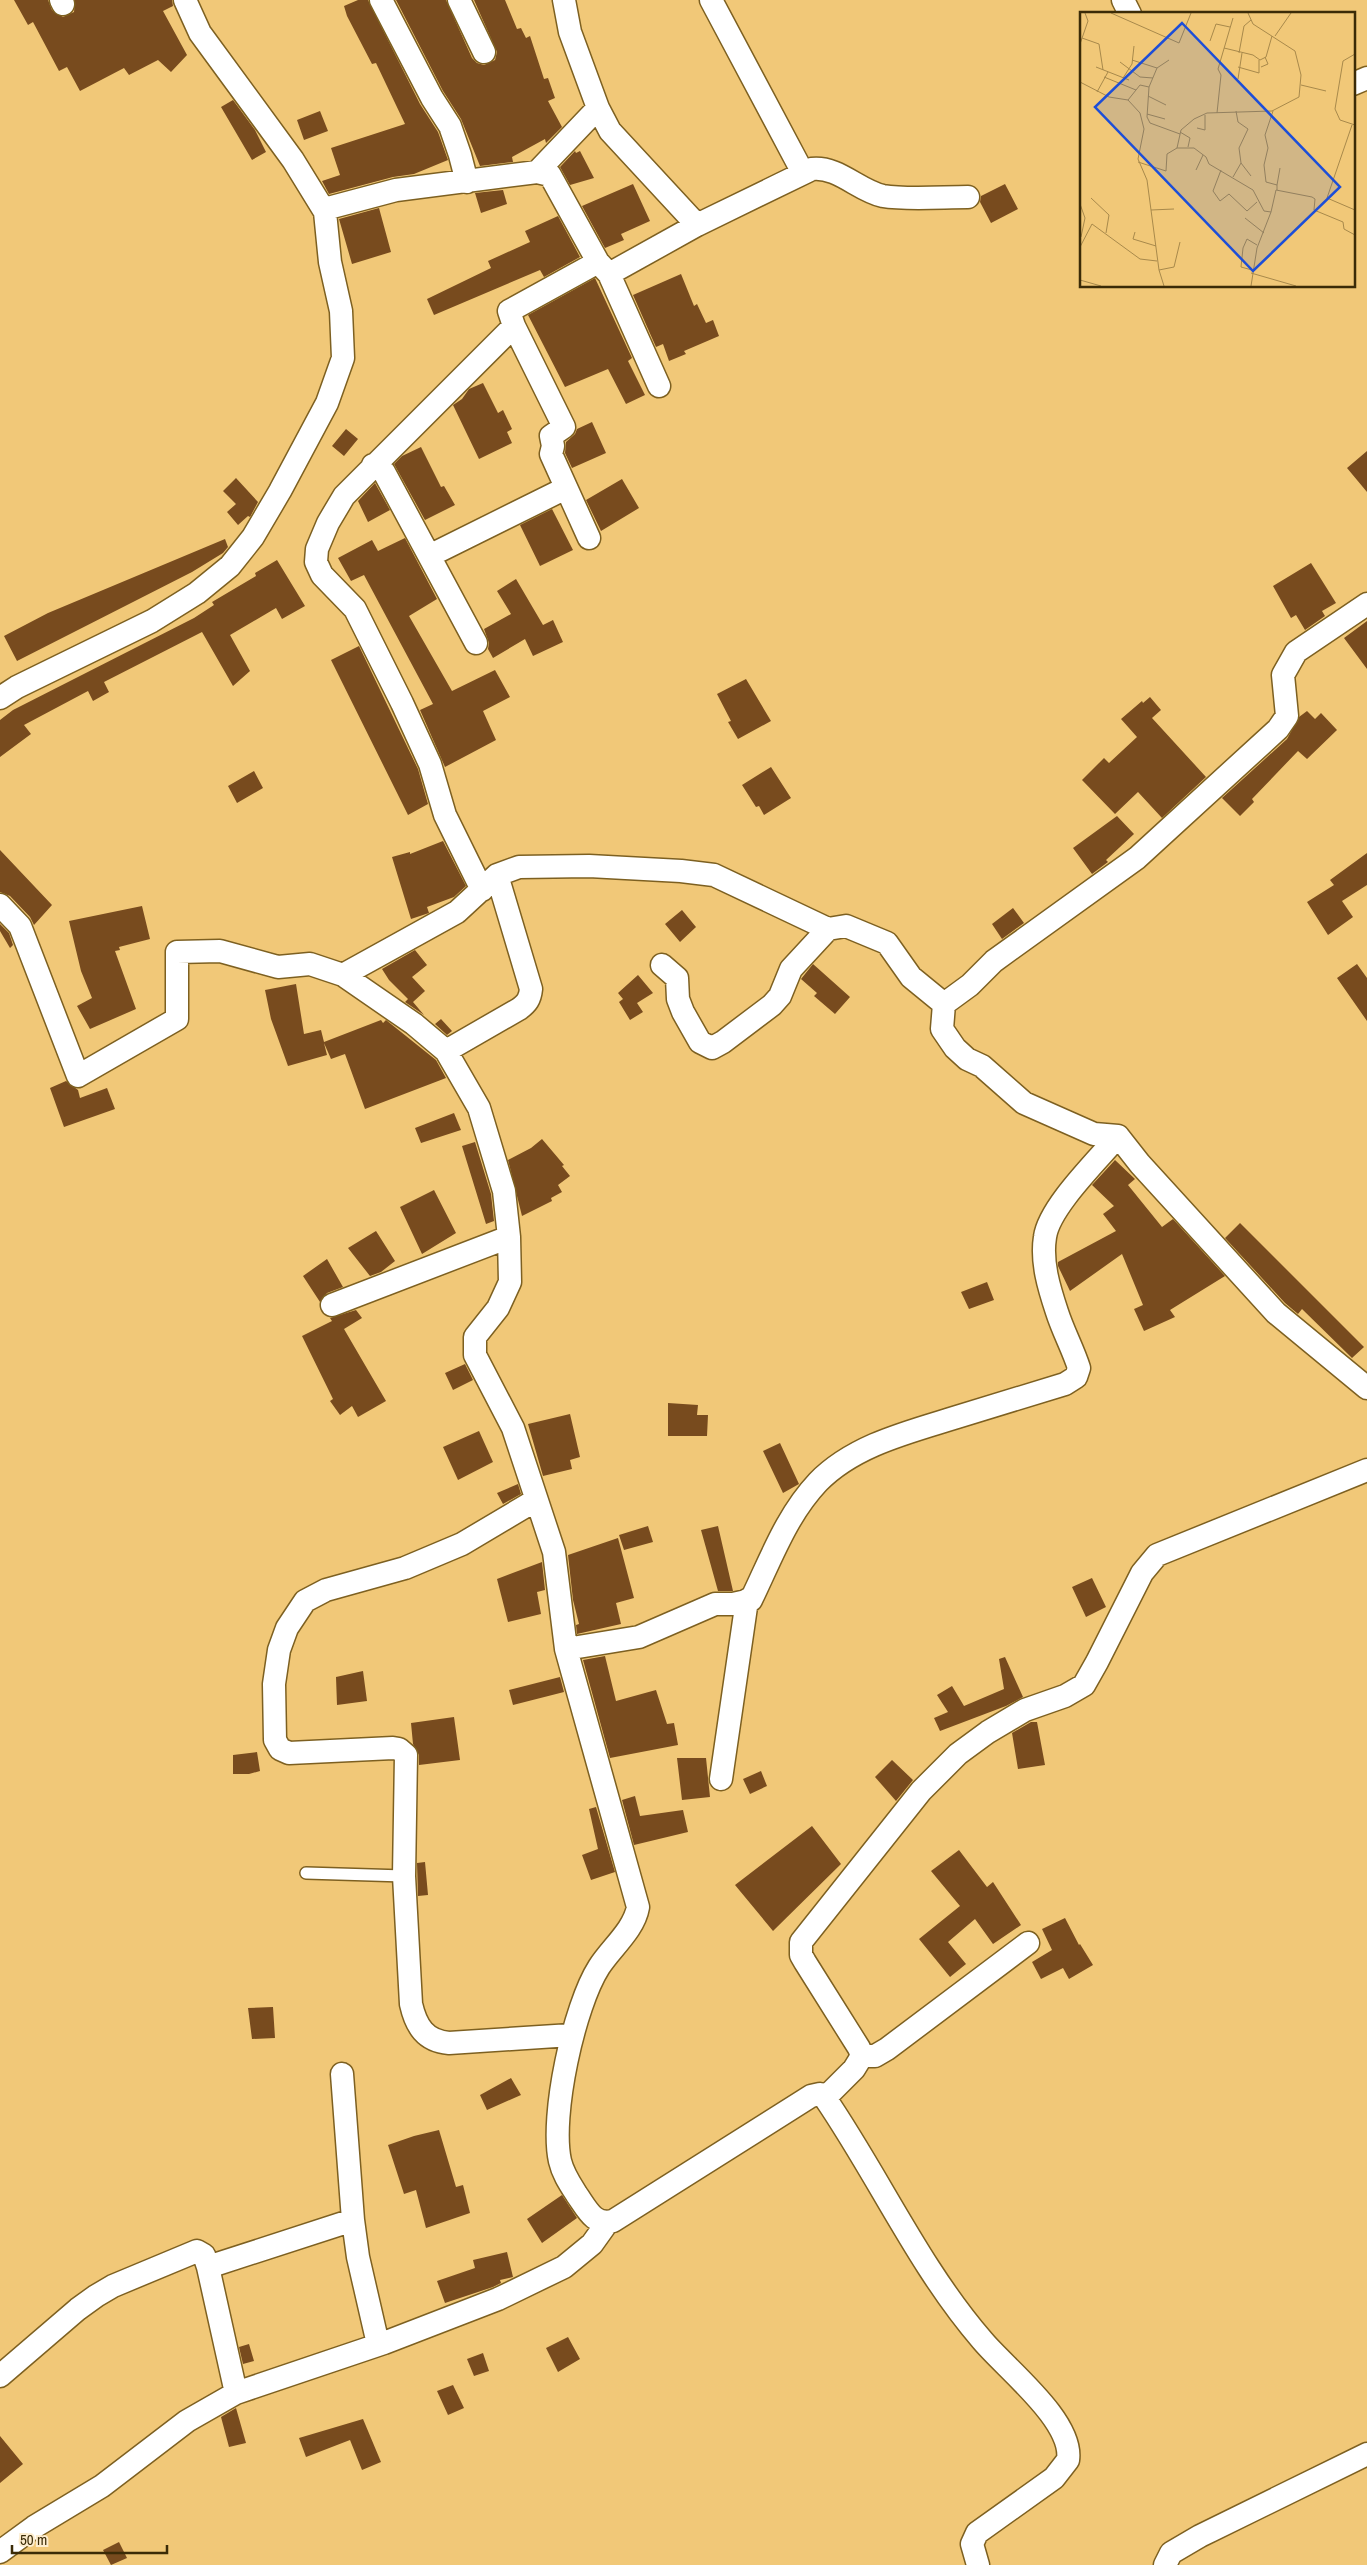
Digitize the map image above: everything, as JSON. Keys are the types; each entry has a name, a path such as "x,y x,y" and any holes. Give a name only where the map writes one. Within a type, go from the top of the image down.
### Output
{"street":[{"path":"0,698 17,687 152,621 197,593 230,566 254,537 327,403 343,358 341,311 330,262 325,212 293,160 200,33 185,0"},
{"path":"381,0 432,98 450,126 467,182"},
{"path":"459,0 484,52"},
{"path":"564,0 570,32 598,108 617,140 697,225"},
{"path":"711,0 803,173"},
{"path":"1124,0 1129,12"},
{"path":"1354,84 1367,78"},
{"path":"537,172 598,108"},
{"path":"589,538 551,454 553,446 551,436 564,427 514,326 509,311 697,225 812,169 827,169 863,189 885,196 968,197"},
{"path":"325,212 332,207 396,190 537,172 550,175 604,268 659,386"},
{"path":"446,1051 519,1010 528,1001 530,989 489,882 459,844 445,815 430,764 359,617 354,609 322,575 316,562 317,549 328,523 344,496 514,326"},
{"path":"373,465 384,472 431,555 476,643"},
{"path":"431,555 566,488"},
{"path":"1367,604 1296,652 1283,676 1288,707 1287,716 1278,729 1137,858 994,961 970,985 944,1004 942,1029 955,1048 967,1058 982,1066 1024,1102 1094,1134 1118,1136 1147,1171 1276,1313 1367,1388"},
{"path":"343,975 457,912 489,882 519,867 589,866 700,873 733,882 828,929 846,926 887,943 911,977 944,1004"},
{"path":"0,905 20,926 78,1076 177,1019 177,952 220,951 278,968 310,964 343,975 414,1024 446,1051 479,1108 504,1191 509,1236 510,1282 506,1294 475,1337 475,1354 512,1428 554,1552 566,1649 638,1907 632,1922 593,1978 571,2035 557,2131 560,2162 566,2179 590,2214 597,2220 607,2223 811,2096 820,2094 825,2098 894,2212 962,2314 982,2341 1042,2404 1066,2440 1068,2460 1054,2478 976,2533 972,2544 978,2565"},
{"path":"662,965 677,978 680,1006 696,1036 704,1046 712,1048 772,1006 780,996 791,969 828,929"},
{"path":"566,1649 639,1637 715,1604 733,1604 751,1600 771,1552 804,1499 829,1471 847,1459 880,1443 1066,1384 1076,1377 1079,1368 1057,1313 1046,1274 1045,1236 1048,1225 1061,1205 1118,1136"},
{"path":"332,1306 509,1236"},
{"path":"825,2098 854,2069 862,2056 860,2048 805,1962 802,1955 801,1942 921,1791 958,1754 988,1732 1034,1706 1065,1696 1084,1684 1142,1573 1157,1555 1367,1470"},
{"path":"536,1500 462,1544 405,1568 314,1595 305,1601 287,1628 279,1650 274,1684 277,1745 289,1754 393,1748 403,1751 407,1761 404,1876 411,2004 414,2017 423,2033 438,2042 448,2043 571,2035"},
{"path":"720,1779 747,1600"},
{"path":"862,2056 875,2056 887,2050 1028,1943"},
{"path":"342,2074 353,2220 358,2257 378,2344"},
{"path":"208,2267 353,2220"},
{"path":"1,2549 102,2486 187,2421 236,2393 378,2344 498,2298 546,2276 578,2256 592,2244 607,2223"},
{"path":"0,2376 78,2308 113,2286 193,2251 204,2255 208,2267 236,2393"},
{"path":"1165,2565 1171,2553 1200,2536 1367,2454"}],"lane":[{"path":"306,1873 404,1876"}],"building":[{"path":"14,0 48,0 52,10 63,17 74,12 75,0 172,0 173,6 163,11 187,55 171,72 158,60 129,75 124,68 80,91 67,67 59,71 33,22 28,25"},
{"path":"358,0 368,0 420,104 438,132 448,160 414,174 393,177 329,194 322,181 340,175 331,148 405,124 376,63 372,64 347,16 344,6"},
{"path":"396,0 446,0 472,58 477,63 484,65 495,60 497,52 474,0 505,0 517,29 521,28 526,38 530,36 544,79 548,78 555,98 548,101 562,127 546,143 545,139 512,157 513,162 480,166 461,119 443,91"},
{"path":"233,100 255,130 266,152 252,160 221,107"},
{"path":"320,111 328,131 304,140 297,120"},
{"path":"575,151 576,153 580,151 594,178 570,185 560,167"},
{"path":"633,184 650,221 621,234 624,240 605,248 582,206"},
{"path":"1005,184 1018,209 991,223 980,202 981,196"},
{"path":"503,190 507,204 481,213 475,193"},
{"path":"379,208 391,252 352,264 339,219"},
{"path":"558,216 580,257 544,277 540,270 434,315 427,299 491,268 488,261 530,242 525,231"},
{"path":"681,274 694,306 697,304 706,323 713,320 719,336 684,351 686,354 669,361 663,344 656,347 633,295"},
{"path":"595,278 632,358 628,361 645,395 626,404 608,369 565,387 528,315"},
{"path":"483,383 498,413 503,410 512,429 507,432 512,443 479,459 453,405 462,399 469,389"},
{"path":"592,422 606,453 572,468 565,453 566,442 575,434 577,429"},
{"path":"346,429 358,439 344,456 332,446"},
{"path":"421,447 441,487 444,486 455,505 425,520 394,464 402,456"},
{"path":"1367,451 1367,492 1347,468"},
{"path":"236,478 258,502 250,517 248,516 238,525 227,512 236,504 223,491"},
{"path":"622,479 639,508 601,531 586,500"},
{"path":"375,483 390,510 368,522 358,501"},
{"path":"552,509 573,550 540,566 520,525"},
{"path":"405,538 437,599 409,616 452,691 495,670 510,697 483,711 496,740 445,767 420,710 433,704 364,575 351,581 338,558 372,540 378,551"},
{"path":"225,539 228,547 223,553 192,572 17,661 4,636 48,613"},
{"path":"277,560 305,606 282,619 276,608 230,635 250,671 233,686 202,632 104,682 109,692 93,701 88,691 24,725 31,734 0,757 0,720 13,710 194,618 214,605 212,602 256,576 255,573"},
{"path":"1311,563 1336,603 1322,611 1325,616 1305,630 1296,615 1291,618 1273,586"},
{"path":"516,579 543,625 553,620 563,642 533,656 525,639 493,658 488,649 489,643 484,629 511,614 497,591"},
{"path":"1367,621 1367,669 1344,638"},
{"path":"359,646 418,769 428,804 408,815 331,660"},
{"path":"746,679 771,721 738,739 728,722 731,721 717,694"},
{"path":"1150,697 1161,710 1152,718 1206,777 1162,818 1138,792 1115,814 1082,780 1104,758 1109,763 1137,737 1121,719 1142,701 1143,703"},
{"path":"1307,711 1315,719 1321,713 1337,730 1307,759 1298,751 1252,799 1254,802 1240,816 1222,798 1287,739 1299,717"},
{"path":"771,767 791,798 764,815 759,806 756,807 742,785"},
{"path":"254,771 263,788 237,803 228,786"},
{"path":"1117,816 1134,834 1106,860 1108,862 1092,874 1073,848"},
{"path":"443,841 466,886 454,897 427,907 429,913 411,919 392,857 410,852 410,854"},
{"path":"0,850 52,905 34,925 30,917 10,896 0,892"},
{"path":"1367,853 1367,885 1342,901 1353,917 1328,935 1307,902 1334,885 1330,880"},
{"path":"142,906 150,939 119,947 120,950 115,951 136,1009 90,1029 77,1006 92,998 81,971 69,921"},
{"path":"1013,908 1024,923 1002,939 992,924"},
{"path":"682,910 696,927 680,942 665,924"},
{"path":"0,924 9,933 13,945 10,948 0,931"},
{"path":"415,950 427,965 412,977 425,991 413,1002 424,1015 405,1002 408,999 389,980 382,969"},
{"path":"813,964 850,997 835,1014 814,996 817,993 801,979"},
{"path":"1357,964 1367,978 1367,1021 1337,978"},
{"path":"638,975 653,993 637,1003 643,1012 630,1020 619,1002 623,999 618,993"},
{"path":"296,984 304,1034 321,1030 324,1042 381,1020 383,1023 386,1020 436,1060 446,1078 365,1109 345,1054 331,1059 324,1043 327,1055 288,1066 271,1019 265,990"},
{"path":"441,1019 452,1031 447,1035 435,1024"},
{"path":"66,1081 78,1090 80,1098 107,1088 115,1109 64,1127 50,1088"},
{"path":"454,1113 461,1130 421,1143 415,1128"},
{"path":"542,1139 564,1165 562,1166 570,1176 558,1185 562,1192 551,1198 552,1201 522,1216 508,1160 531,1148"},
{"path":"475,1142 491,1194 494,1221 486,1224 462,1146"},
{"path":"1115,1160 1135,1179 1128,1185 1162,1227 1173,1219 1225,1276 1170,1310 1175,1317 1144,1331 1134,1309 1143,1305 1122,1254 1070,1291 1058,1266 1058,1262 1116,1231 1103,1214 1114,1206 1092,1185"},
{"path":"434,1190 456,1233 422,1254 400,1207"},
{"path":"1240,1223 1364,1347 1352,1358 1302,1309 1298,1314 1285,1303 1225,1238"},
{"path":"376,1231 395,1261 381,1272 370,1276 348,1248"},
{"path":"327,1259 343,1287 327,1293 320,1302 303,1276"},
{"path":"987,1282 994,1300 969,1309 961,1292"},
{"path":"356,1310 362,1318 344,1329 386,1401 358,1417 352,1406 340,1415 330,1401 333,1399 302,1336 332,1321 330,1318"},
{"path":"465,1364 473,1380 453,1390 445,1373"},
{"path":"668,1403 698,1405 697,1415 708,1415 707,1436 668,1436"},
{"path":"570,1414 580,1457 570,1460 572,1469 543,1476 528,1424"},
{"path":"479,1431 493,1462 458,1480 443,1447"},
{"path":"780,1443 799,1484 783,1493 763,1451"},
{"path":"518,1484 521,1494 503,1504 497,1493"},
{"path":"648,1526 653,1542 624,1550 619,1535"},
{"path":"718,1526 733,1591 718,1591 701,1530"},
{"path":"618,1538 634,1598 616,1603 621,1624 577,1634 576,1625 579,1624 573,1600 568,1555"},
{"path":"542,1562 545,1590 537,1592 541,1614 508,1622 497,1579"},
{"path":"1092,1578 1106,1607 1086,1617 1072,1587"},
{"path":"605,1656 616,1701 656,1690 667,1724 674,1723 678,1745 610,1758 583,1660"},
{"path":"1005,1657 1023,1697 1006,1706 940,1731 934,1718 948,1712 937,1695 952,1686 964,1706 1004,1689 999,1659"},
{"path":"363,1671 367,1701 337,1705 336,1677"},
{"path":"560,1677 564,1692 513,1705 509,1690"},
{"path":"454,1717 460,1760 419,1765 419,1755 413,1744 411,1723"},
{"path":"1031,1722 1037,1722 1045,1765 1018,1769 1012,1733"},
{"path":"257,1752 260,1771 249,1774 233,1774 233,1755"},
{"path":"677,1758 706,1758 710,1797 682,1800"},
{"path":"892,1760 913,1780 896,1801 875,1777"},
{"path":"761,1771 767,1786 750,1794 743,1779"},
{"path":"635,1796 640,1816 683,1810 688,1832 634,1845 622,1800"},
{"path":"596,1807 615,1872 591,1880 582,1855 598,1849 589,1809"},
{"path":"812,1826 841,1864 773,1931 735,1885"},
{"path":"959,1850 987,1887 993,1882 1021,1925 993,1944 975,1919 948,1942 966,1964 950,1977 919,1939 960,1906 931,1871"},
{"path":"425,1862 428,1895 418,1896 417,1863"},
{"path":"1065,1918 1079,1945 1093,1965 1069,1979 1063,1968 1041,1979 1032,1962 1052,1950 1042,1929"},
{"path":"273,2007 275,2038 252,2039 248,2008"},
{"path":"511,2078 521,2095 487,2110 480,2095"},
{"path":"439,2130 456,2187 463,2185 470,2213 426,2228 416,2190 404,2194 388,2145"},
{"path":"562,2195 577,2218 542,2243 527,2219"},
{"path":"507,2252 513,2277 500,2280 501,2283 493,2287 445,2303 437,2281 475,2268 473,2260"},
{"path":"568,2337 580,2359 558,2372 546,2348"},
{"path":"249,2344 254,2361 243,2364 239,2347"},
{"path":"483,2353 489,2371 474,2376 467,2359"},
{"path":"453,2385 464,2408 448,2415 437,2391"},
{"path":"236,2408 246,2443 229,2447 221,2417"},
{"path":"363,2419 381,2462 362,2470 350,2440 306,2457 299,2438"},
{"path":"0,2436 23,2464 0,2483"},
{"path":"119,2542 127,2558 111,2565 103,2550"}]}
